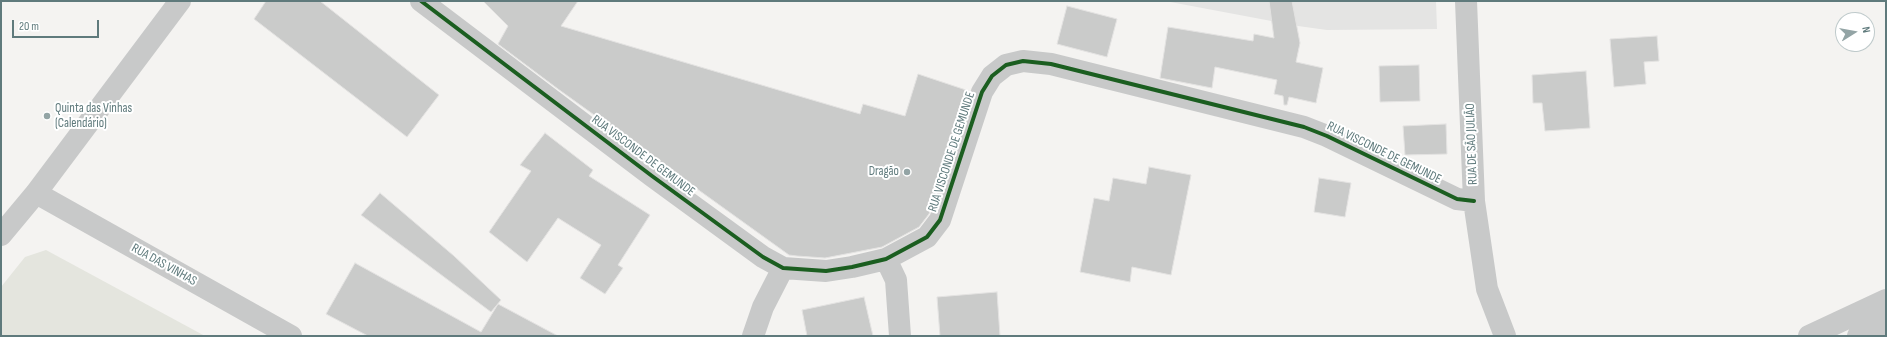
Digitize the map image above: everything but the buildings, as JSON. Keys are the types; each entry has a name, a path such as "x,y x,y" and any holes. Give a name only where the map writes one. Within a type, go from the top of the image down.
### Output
{"street":[{"path":"1,236 36,193 180,1"},
{"name":"RUA VISCONDE DE GEMUNDE","path":"421,1 652,176 763,257 783,268 826,271 852,267 886,259 927,237 940,220 982,92 992,76 1006,65 1023,61 1051,64 1304,127 1327,136 1457,199 1474,201"},
{"name":"RUA DE SÃO JULIÃO","path":"1466,1 1474,201 1487,289 1504,334"},
{"name":"RUA DAS VINHAS","path":"36,193 291,336"},
{"path":"886,259 896,280 900,336"},
{"path":"753,336 763,306 783,268"},
{"path":"1809,336 1886,300"},
{"path":"1858,336 1886,323"}],"shaded area":[{"path":"1165,1 1436,1 1437,29 1327,30"},
{"path":"46,250 205,336 1,336 1,287 25,257"}],"cycle path":[{"path":"421,1 652,176 763,257 783,268 826,271 852,267 886,259 927,237 940,220 982,92 992,76 1006,65 1023,61 1051,64 1304,127 1327,136 1457,199 1474,201"}],"place":[{"name":"Quinta das Vinhas (Calendário)","path":"47,116"},
{"name":"Dragão","path":"907,172"}]}
